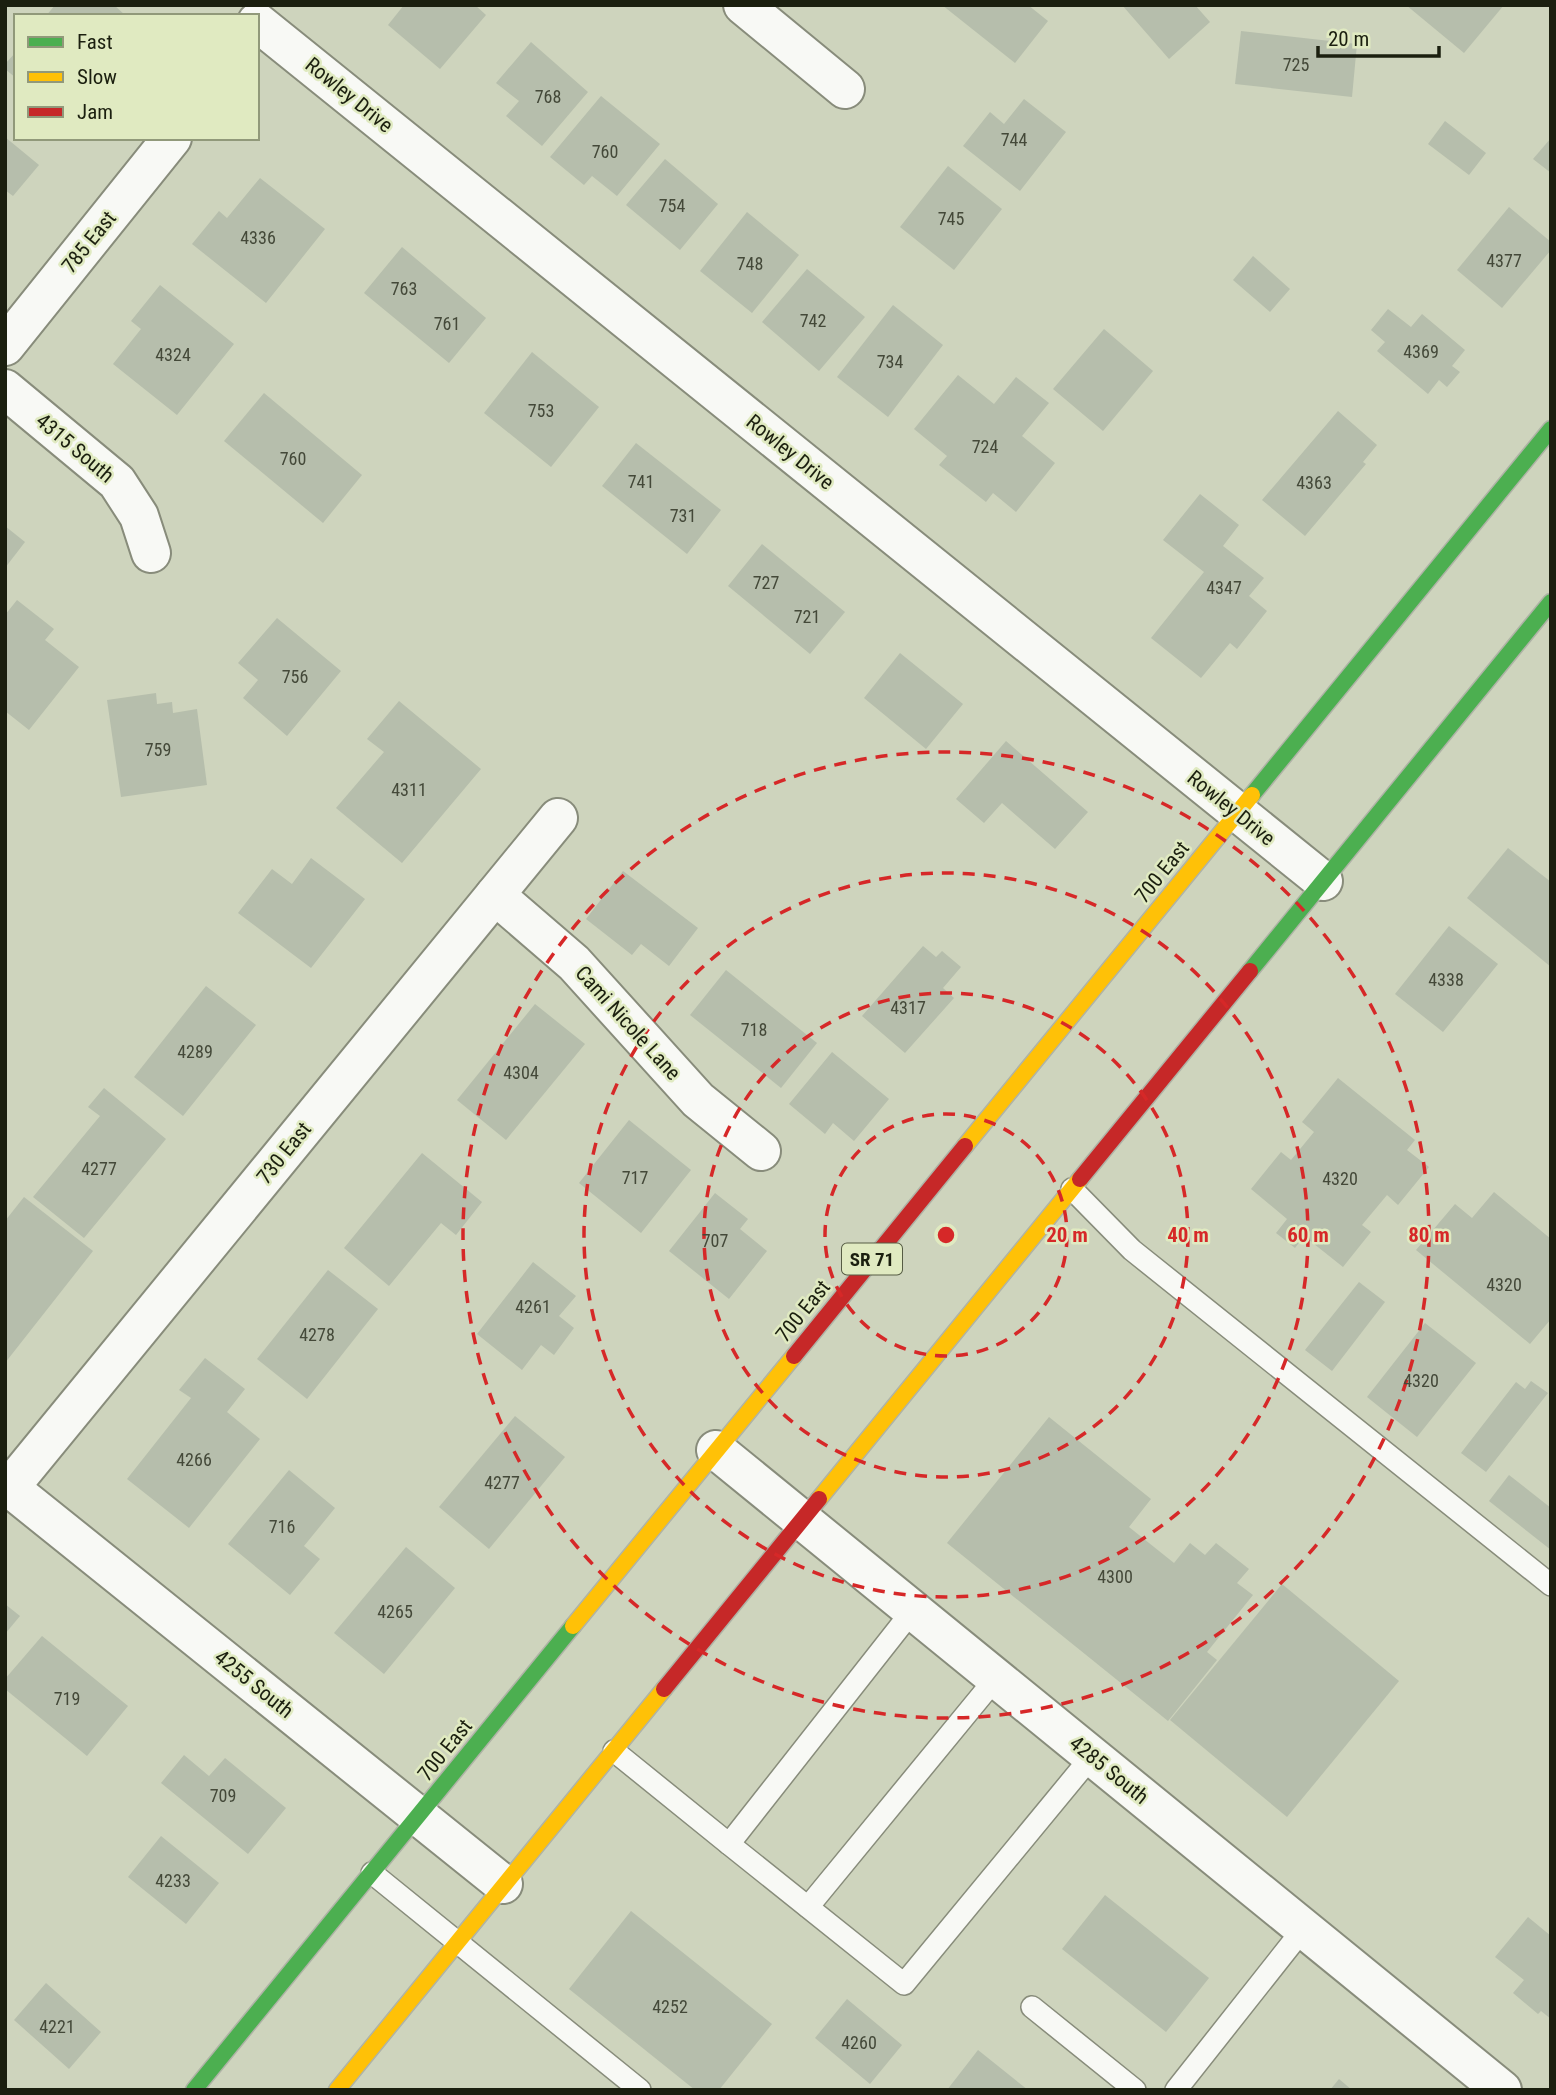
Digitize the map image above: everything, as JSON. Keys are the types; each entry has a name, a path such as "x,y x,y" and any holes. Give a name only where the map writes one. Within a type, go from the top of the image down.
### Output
{"main road":[{"name":"700 East","path":"194,2090 1551,429"},
{"path":"337,2090 1551,602"}],"street":[{"path":"743,5 845,89"},
{"name":"Rowley Drive","path":"264,22 1323,881"},
{"name":"785 East","path":"5,346 170,140"},
{"name":"4315 South","path":"5,389 117,482 139,516 151,553"},
{"name":"730 East","path":"8,1485 558,818"},
{"name":"Cami Nicole Lane","path":"495,895 574,963 698,1100 761,1151"},
{"name":"4285 South","path":"716,1450 1502,2090"},
{"name":"4255 South","path":"8,1485 503,1884"}],"lane":[{"path":"1072,1189 1132,1250 1551,1585"},
{"path":"729,1844 913,1610"},
{"path":"807,1907 996,1678"},
{"path":"614,1751 904,1984 1092,1756"},
{"path":"372,1873 640,2090"},
{"path":"1176,2090 1304,1928"},
{"path":"1032,2007 1135,2090"}],"building":[{"path":"55,5 114,5 124,14 48,14"},
{"path":"404,5 475,5 486,15 440,69 388,25"},
{"path":"942,5 1028,5 1048,21 1015,63"},
{"path":"1122,5 1195,5 1210,22 1169,59"},
{"path":"1406,5 1504,5 1464,53"},
{"path":"1241,31 1357,44 1352,97 1235,84"},
{"path":"531,42 588,92 542,146 506,116 519,101 496,83"},
{"path":"14,54 14,76 5,69 5,64"},
{"path":"601,96 660,144 617,196 592,176 584,185 550,157"},
{"path":"1024,99 1066,132 1020,191 963,146 990,112 1004,124"},
{"path":"1445,121 1486,153 1469,175 1428,144"},
{"path":"5,137 39,165 13,196 5,190"},
{"path":"1551,138 1551,173 1533,159"},
{"path":"665,159 718,204 680,250 626,205"},
{"path":"948,166 1002,209 954,270 900,227"},
{"path":"260,178 325,229 266,303 192,244 219,211 227,218"},
{"path":"1509,207 1551,242 1551,250 1502,308 1457,270"},
{"path":"747,212 799,255 752,313 700,271"},
{"path":"402,247 486,318 449,363 364,293"},
{"path":"1253,256 1290,289 1270,312 1233,280"},
{"path":"807,269 865,317 819,371 762,322"},
{"path":"160,285 234,344 177,415 113,364 141,329 131,321"},
{"path":"893,305 943,345 888,417 837,377"},
{"path":"1388,309 1411,327 1422,314 1465,350 1452,366 1460,372 1447,387 1439,380 1428,394 1377,351 1385,342 1371,330"},
{"path":"1104,329 1153,371 1103,431 1053,389"},
{"path":"532,352 599,407 551,467 484,413"},
{"path":"958,375 994,404 1016,377 1049,403 1022,436 1055,463 1016,512 993,493 986,502 939,465 947,456 914,429"},
{"path":"264,393 362,475 323,523 224,441"},
{"path":"1338,411 1377,445 1363,462 1366,464 1305,536 1262,500"},
{"path":"636,443 721,510 687,554 602,486"},
{"path":"1200,494 1239,525 1223,546 1264,578 1249,596 1267,611 1237,649 1230,643 1201,678 1151,638 1204,572 1163,540"},
{"path":"5,526 25,542 5,568"},
{"path":"762,544 845,612 810,654 728,586"},
{"path":"17,600 54,629 45,640 79,667 29,730 5,711 5,615"},
{"path":"277,618 341,671 287,736 243,698 258,680 238,663"},
{"path":"900,653 963,704 926,749 864,698"},
{"path":"156,693 157,704 172,702 173,713 197,709 207,785 121,797 107,700"},
{"path":"399,701 481,769 402,863 336,808 384,752 367,739"},
{"path":"1006,741 1088,812 1055,849 1002,803 984,823 956,799"},
{"path":"1508,848 1551,882 1551,967 1467,898"},
{"path":"311,858 365,899 311,968 238,913 272,869 292,884"},
{"path":"623,871 698,928 669,966 641,944 632,955 586,919"},
{"path":"1449,926 1498,964 1443,1032 1395,994"},
{"path":"923,946 936,957 942,951 961,967 943,988 954,998 905,1053 862,1016"},
{"path":"726,970 817,1043 781,1088 690,1015"},
{"path":"206,986 256,1025 183,1116 134,1077"},
{"path":"535,1004 585,1044 506,1140 457,1100"},
{"path":"832,1052 889,1099 854,1141 833,1123 825,1134 789,1104"},
{"path":"1338,1078 1415,1140 1407,1150 1429,1167 1398,1205 1387,1195 1362,1225 1371,1232 1343,1267 1304,1236 1295,1248 1276,1233 1287,1219 1251,1189 1281,1152 1291,1160 1314,1132 1302,1122"},
{"path":"104,1088 166,1139 84,1238 33,1197 100,1116 88,1107"},
{"path":"629,1120 691,1170 641,1233 579,1183"},
{"path":"422,1153 482,1202 456,1235 441,1223 389,1286 344,1248"},
{"path":"1494,1192 1551,1239 1551,1319 1530,1344 1416,1250 1455,1204 1472,1218"},
{"path":"715,1193 748,1219 740,1229 767,1251 729,1299 669,1251"},
{"path":"24,1197 93,1251 5,1363 5,1221"},
{"path":"533,1262 576,1296 559,1316 574,1328 554,1355 541,1345 522,1370 477,1334"},
{"path":"328,1270 378,1309 307,1399 257,1359"},
{"path":"1359,1282 1385,1302 1332,1371 1305,1350"},
{"path":"1425,1323 1476,1363 1417,1437 1367,1397"},
{"path":"205,1358 245,1389 227,1412 260,1439 189,1528 127,1479 191,1398 179,1390"},
{"path":"1531,1381 1548,1393 1486,1472 1461,1453 1516,1382 1525,1389"},
{"path":"515,1416 565,1457 489,1549 439,1507"},
{"path":"1049,1417 1151,1499 1129,1527 1174,1563 1190,1543 1205,1555 1216,1543 1249,1569 1237,1583 1253,1595 1207,1652 1217,1660 1168,1721 947,1543"},
{"path":"289,1470 335,1508 304,1546 320,1559 290,1595 228,1544"},
{"path":"1509,1475 1551,1508 1551,1550 1489,1501"},
{"path":"406,1547 455,1588 384,1674 334,1633"},
{"path":"1282,1584 1399,1681 1287,1817 1170,1720"},
{"path":"5,1604 20,1616 5,1634"},
{"path":"42,1636 128,1706 87,1756 5,1689 5,1679"},
{"path":"184,1755 209,1776 225,1758 286,1808 248,1854 161,1783"},
{"path":"161,1836 219,1883 186,1924 128,1877"},
{"path":"1105,1895 1209,1978 1166,2032 1062,1949"},
{"path":"631,1911 772,2024 719,2090 695,2090 569,1989"},
{"path":"1528,1917 1551,1936 1551,2019 1541,2011 1538,2014 1513,1993 1524,1980 1495,1957"},
{"path":"46,1983 101,2032 69,2069 14,2020"},
{"path":"847,1999 902,2045 870,2084 815,2038"},
{"path":"978,2050 1028,2090 947,2090"},
{"path":"1339,2079 1352,2090 1330,2090"}],"traffic: fast":[{"path":"1252,795 1551,429"},
{"path":"1250,971 1551,602"},
{"path":"194,2090 573,1626"}],"traffic: slow":[{"path":"965,1146 1252,795"},
{"path":"819,1499 1080,1179"},
{"path":"573,1626 794,1356"},
{"path":"337,2090 664,1689"}],"traffic: jam":[{"path":"1080,1179 1250,971"},
{"path":"794,1356 965,1146"},
{"path":"664,1689 819,1499"}]}
